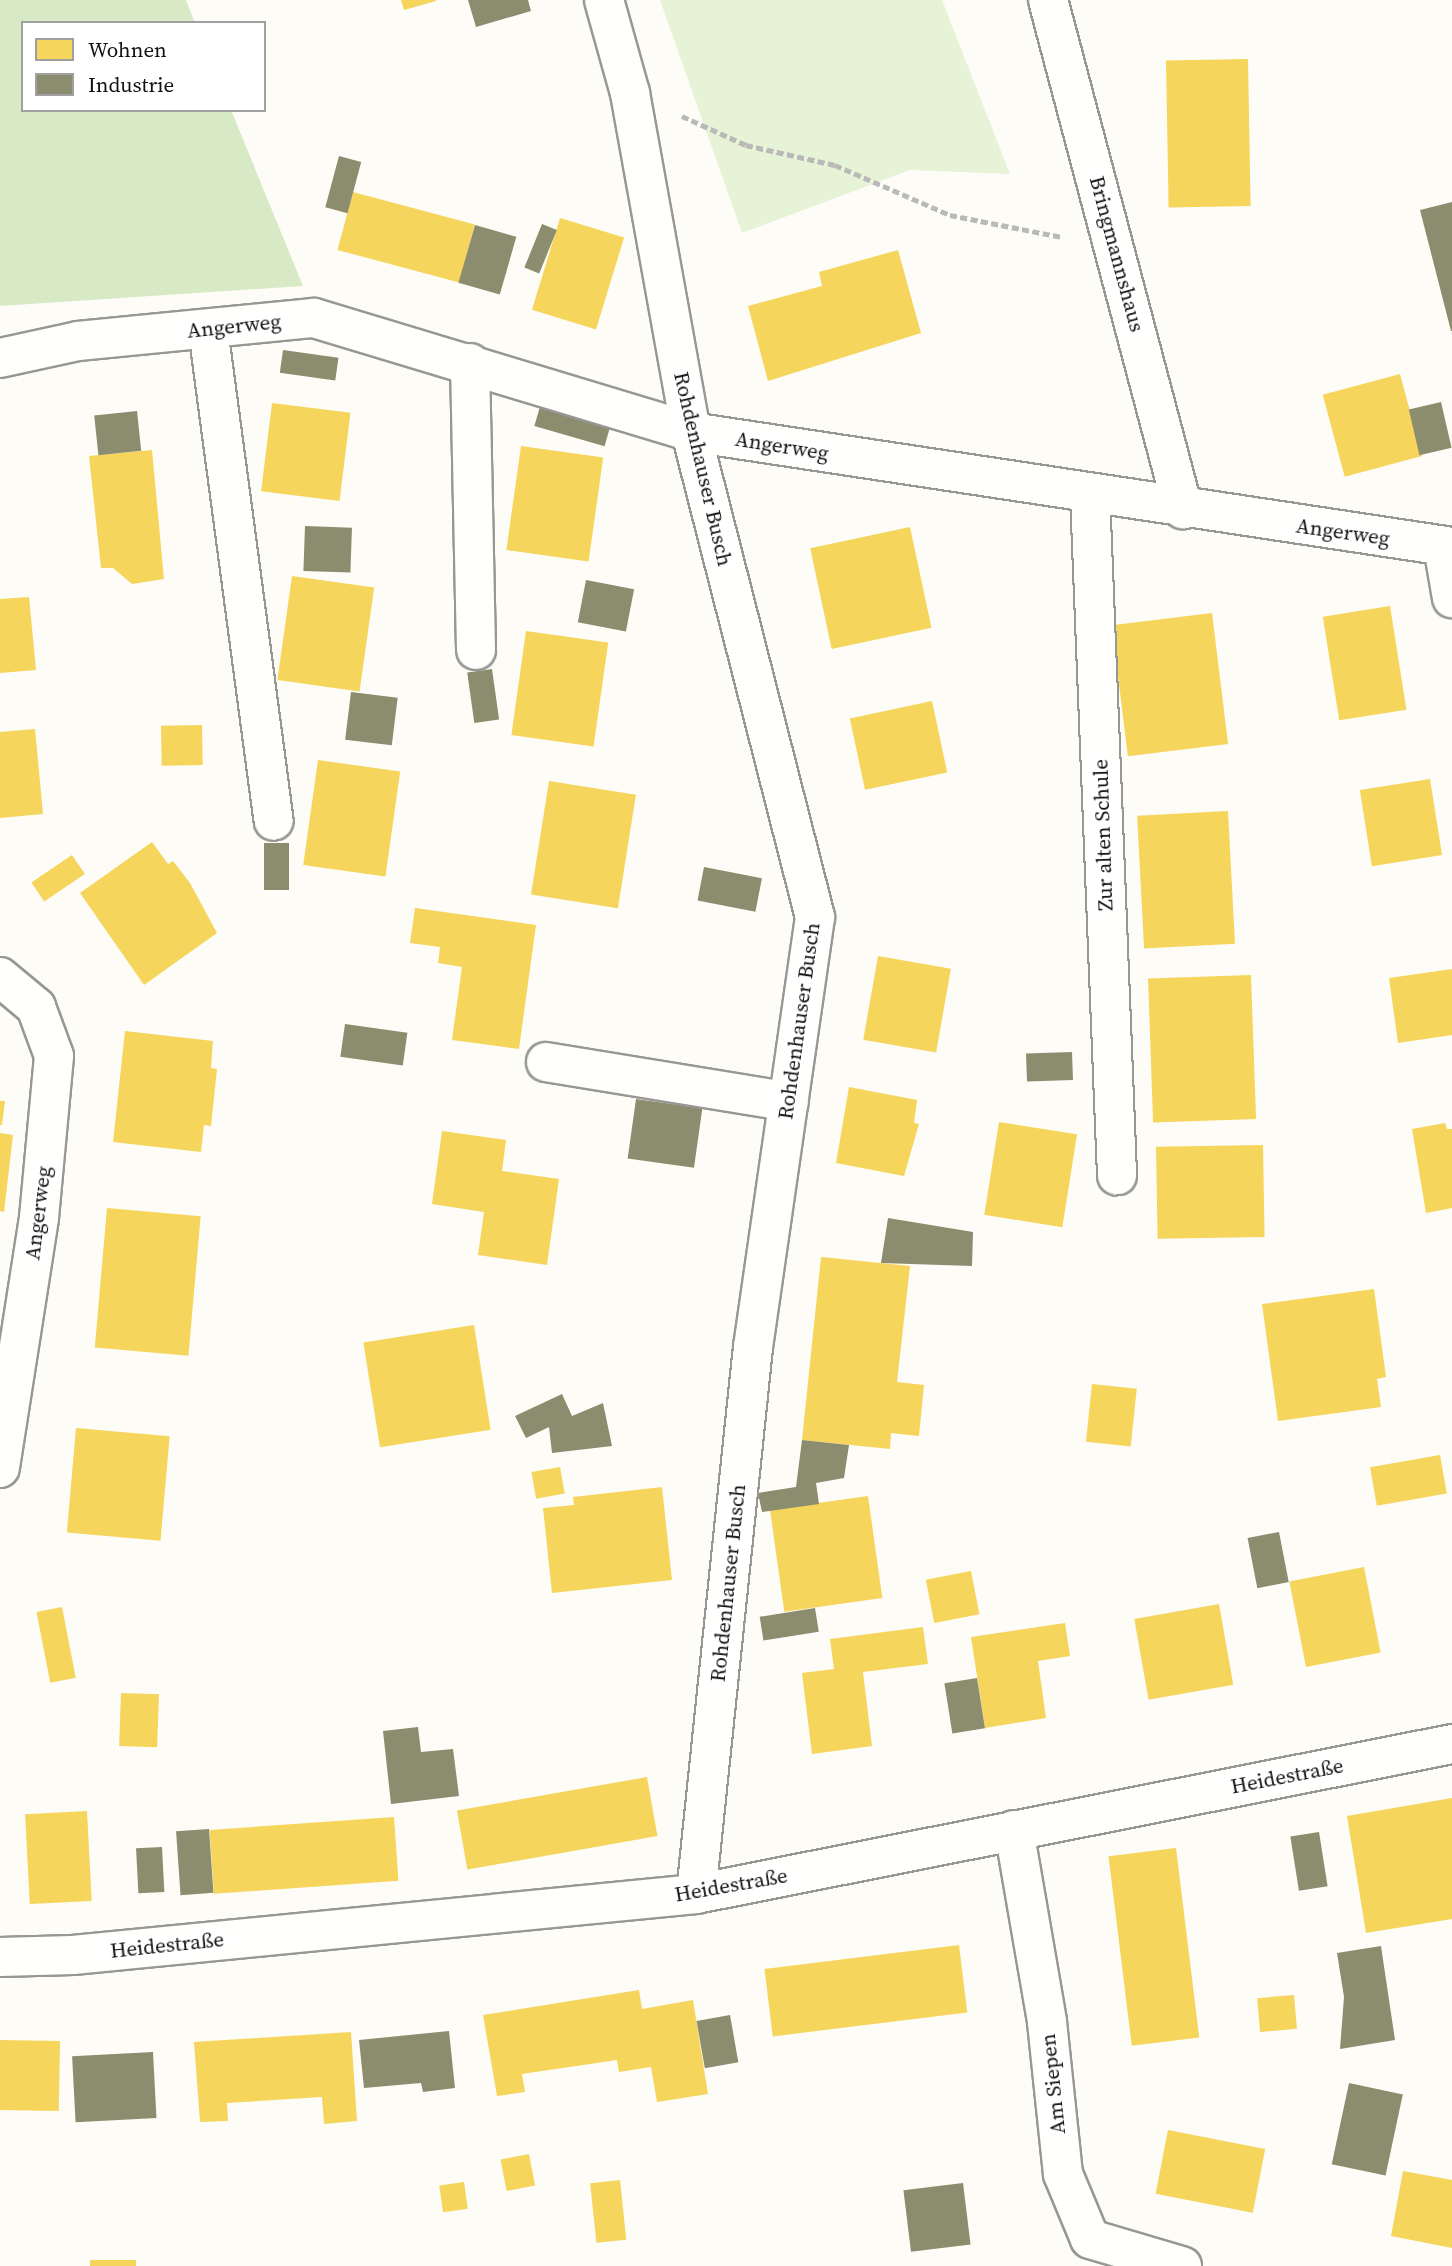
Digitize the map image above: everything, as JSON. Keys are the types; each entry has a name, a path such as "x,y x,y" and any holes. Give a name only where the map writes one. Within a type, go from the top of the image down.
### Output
{"street":[{"name":"Rohdenhauser Busch","path":"604,0 630,93 691,432 816,917 753,1347 696,1894"},
{"name":"Bringmannshaus","path":"1048,0 1116,248 1183,509"},
{"name":"Angerweg","path":"0,358 78,341 314,318 691,432 1090,495 1448,546"},
{"path":"208,329 274,821"},
{"path":"470,363 476,650"},
{"name":"Zur alten Schule","path":"1090,495 1116,1175"},
{"path":"1448,546 1452,598"},
{"name":"Angerweg","path":"0,977 36,1007 54,1055 39,1218 0,1468"},
{"path":"546,1062 789,1102"},
{"name":"Heidestraße","path":"0,1956 87,1953 696,1894 1452,1744"},
{"name":"Am Siepen","path":"1014,1830 1047,2022 1063,2174 1090,2239 1182,2266"}],"path":[{"path":"630,93 747,145 835,165 950,215 1116,248"}],"green space":[{"path":"0,0 186,0 194,21 21,21 21,112 232,112 303,286 0,306"},
{"path":"660,0 942,0 1010,174 910,170 742,233"}],"building: Wohnen":[{"path":"401,0 436,0 436,1 404,10"},
{"path":"1248,59 1251,206 1169,207 1166,60"},
{"path":"353,192 475,225 459,283 337,250"},
{"path":"560,218 624,238 596,329 532,310"},
{"path":"898,250 921,333 768,381 748,306 822,286 819,272"},
{"path":"1400,374 1422,456 1345,477 1323,395"},
{"path":"272,403 350,413 340,501 261,491"},
{"path":"521,446 603,458 589,562 506,550"},
{"path":"152,450 164,579 132,584 113,568 101,568 89,456"},
{"path":"910,527 931,628 832,649 810,548"},
{"path":"292,576 374,588 360,692 277,680"},
{"path":"29,597 36,670 0,673 0,599"},
{"path":"1390,606 1406,710 1339,720 1323,617"},
{"path":"1212,613 1228,744 1128,756 1112,625"},
{"path":"526,631 608,643 594,747 511,735"},
{"path":"932,701 947,772 865,790 850,718"},
{"path":"202,725 203,765 162,766 161,726"},
{"path":"35,729 43,814 0,818 0,732"},
{"path":"318,760 400,772 385,877 303,865"},
{"path":"1430,779 1442,855 1372,866 1360,790"},
{"path":"549,781 636,795 618,908 531,895"},
{"path":"1228,811 1235,944 1144,949 1137,816"},
{"path":"152,842 168,864 173,861 190,883 217,933 144,985 80,893"},
{"path":"72,855 85,874 44,901 31,882"},
{"path":"415,908 536,925 519,1049 452,1040 462,967 438,963 440,947 410,943"},
{"path":"878,956 951,969 936,1053 863,1040"},
{"path":"1452,969 1452,1035 1398,1043 1389,978"},
{"path":"1251,975 1256,1119 1153,1123 1148,979"},
{"path":"125,1031 213,1041 211,1068 217,1069 211,1126 204,1125 201,1152 113,1142"},
{"path":"849,1087 917,1100 914,1123 919,1124 904,1176 836,1163"},
{"path":"0,1101 5,1101 2,1125 0,1125"},
{"path":"999,1122 1077,1134 1062,1227 984,1215"},
{"path":"1445,1123 1447,1129 1452,1129 1452,1208 1426,1213 1412,1129"},
{"path":"442,1131 506,1140 502,1171 559,1179 547,1265 478,1255 484,1212 432,1204"},
{"path":"0,1133 13,1135 4,1212 0,1211"},
{"path":"1263,1145 1265,1237 1158,1239 1156,1147"},
{"path":"107,1208 201,1216 188,1356 95,1347"},
{"path":"821,1257 910,1266 897,1382 924,1385 919,1436 891,1433 890,1449 802,1440"},
{"path":"1374,1289 1386,1377 1377,1379 1381,1407 1278,1421 1262,1304"},
{"path":"474,1325 491,1430 380,1447 363,1343"},
{"path":"1092,1384 1137,1389 1131,1446 1086,1442"},
{"path":"76,1428 170,1436 160,1541 67,1533"},
{"path":"1440,1455 1447,1493 1377,1506 1370,1467"},
{"path":"560,1467 565,1494 536,1499 531,1472"},
{"path":"662,1487 672,1580 552,1593 543,1508 574,1505 573,1497"},
{"path":"868,1496 882,1598 784,1612 770,1510"},
{"path":"1364,1567 1381,1652 1306,1667 1289,1582"},
{"path":"971,1571 979,1614 934,1623 926,1580"},
{"path":"1219,1604 1233,1685 1149,1700 1134,1619"},
{"path":"62,1607 76,1678 50,1683 36,1612"},
{"path":"1065,1623 1070,1656 1038,1661 1046,1718 985,1728 971,1637"},
{"path":"923,1627 928,1664 863,1672 872,1746 812,1754 802,1673 834,1669 830,1639"},
{"path":"121,1693 159,1694 157,1747 119,1746"},
{"path":"647,1777 657,1836 467,1870 457,1811"},
{"path":"1452,1798 1452,1919 1366,1933 1347,1816"},
{"path":"87,1811 92,1901 30,1904 25,1814"},
{"path":"394,1817 398,1881 214,1894 209,1830"},
{"path":"1176,1848 1199,2038 1132,2046 1109,1856"},
{"path":"959,1945 967,2012 773,2036 764,1969"},
{"path":"639,1990 642,2009 693,2000 708,2094 657,2102 651,2067 619,2072 617,2060 522,2074 525,2092 497,2096 483,2015"},
{"path":"1294,1995 1297,2029 1260,2032 1257,1998"},
{"path":"351,2032 357,2121 324,2124 322,2097 227,2103 228,2121 200,2122 194,2042"},
{"path":"0,2040 60,2041 59,2111 0,2110"},
{"path":"1168,2130 1265,2149 1253,2213 1156,2194"},
{"path":"529,2154 535,2185 507,2191 501,2160"},
{"path":"1403,2171 1452,2180 1452,2248 1391,2236"},
{"path":"620,2180 626,2240 596,2243 590,2183"},
{"path":"464,2182 468,2209 443,2212 439,2185"},
{"path":"90,2260 136,2260 136,2266 90,2266"}],"building: Industrie":[{"path":"468,0 528,0 531,11 476,27"},
{"path":"339,156 361,162 347,213 325,207"},
{"path":"1452,202 1452,331 1451,331 1420,210"},
{"path":"542,224 557,230 539,274 524,268"},
{"path":"475,225 516,237 500,295 458,283"},
{"path":"283,350 338,358 335,381 280,373"},
{"path":"1441,402 1452,448 1419,455 1409,409"},
{"path":"541,403 611,423 605,446 534,426"},
{"path":"137,411 141,451 98,455 94,415"},
{"path":"305,526 352,528 350,573 303,571"},
{"path":"586,580 634,589 626,632 578,622"},
{"path":"492,669 499,720 474,723 467,672"},
{"path":"351,692 398,698 392,745 345,740"},
{"path":"264,843 289,843 289,890 264,890"},
{"path":"704,867 762,878 755,912 698,900"},
{"path":"345,1024 407,1033 403,1065 340,1057"},
{"path":"1072,1052 1073,1080 1027,1082 1026,1054"},
{"path":"636,1099 702,1108 694,1168 628,1158"},
{"path":"888,1218 973,1232 972,1266 881,1263"},
{"path":"562,1394 572,1416 603,1403 612,1446 552,1453 549,1427 526,1438 515,1416"},
{"path":"802,1440 849,1445 844,1478 816,1483 819,1504 762,1512 758,1493 796,1487"},
{"path":"1279,1532 1289,1582 1257,1588 1248,1538"},
{"path":"815,1608 819,1632 763,1640 760,1617"},
{"path":"977,1678 985,1728 952,1734 944,1683"},
{"path":"418,1727 421,1752 453,1749 459,1796 391,1804 383,1731"},
{"path":"209,1829 213,1893 181,1895 176,1831"},
{"path":"1319,1832 1328,1886 1299,1891 1290,1837"},
{"path":"162,1847 164,1892 138,1893 136,1848"},
{"path":"1381,1946 1395,2040 1340,2049 1344,1997 1337,1953"},
{"path":"730,2015 738,2062 705,2068 697,2021"},
{"path":"449,2031 455,2088 423,2092 421,2083 364,2088 359,2040"},
{"path":"153,2052 156,2118 76,2122 72,2056"},
{"path":"1349,2083 1403,2094 1386,2176 1332,2164"},
{"path":"963,2183 971,2245 911,2252 903,2190"}]}
